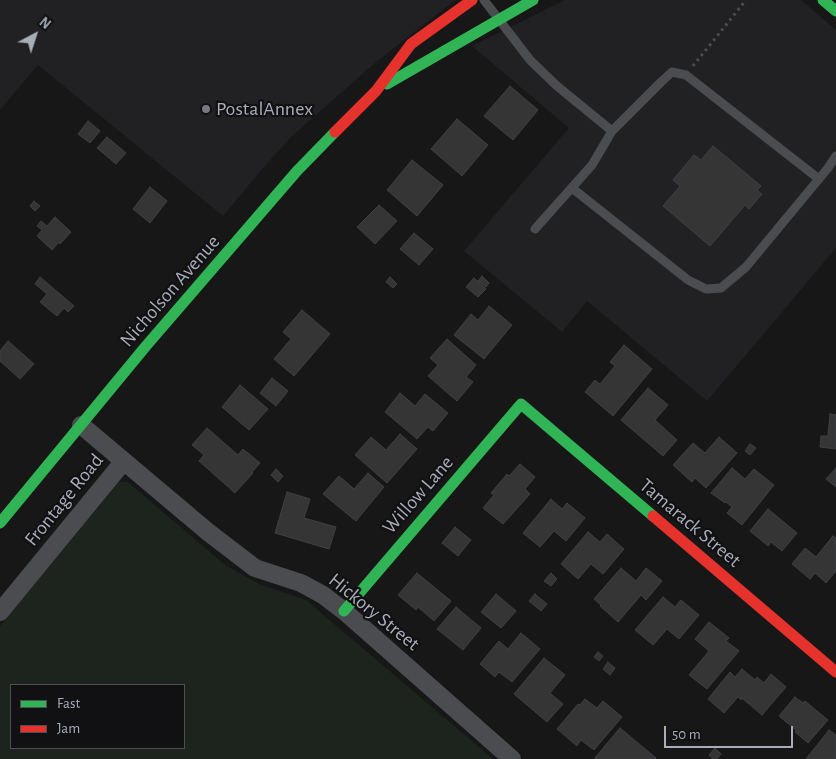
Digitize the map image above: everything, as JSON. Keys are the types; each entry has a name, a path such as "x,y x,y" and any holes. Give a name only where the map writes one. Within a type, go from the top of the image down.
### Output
{"main road":[{"name":"Nicholson Avenue","path":"0,523 146,346 297,171 376,91 411,44 472,0"},
{"name":"Nicholson Avenue","path":"376,91 533,0"},
{"path":"823,0 836,11"},
{"name":"Willow Lane","path":"344,610 521,404"},
{"name":"Tamarack Street","path":"521,404 836,672"}],"street":[{"name":"Hickory Street","path":"81,424 208,532 255,568 301,583 323,595 344,610 512,759"},
{"name":"Frontage Road","path":"0,612 124,461"}],"lane":[{"path":"484,0 530,60 556,86 612,131"},
{"path":"535,229 592,165 612,131 672,72 686,75 819,179"},
{"path":"572,188 688,280 706,288 721,288 746,267 836,156"}],"path":[{"path":"686,75 746,0"}],"shaded area":[{"name":"PostalAnnex","path":"0,0 455,0 375,63 292,136 223,216 38,65 0,110"},
{"path":"565,0 801,0 836,30 836,248 707,401 587,301 562,332 464,251 569,128 472,46"},
{"path":"119,482 128,482 225,565 259,584 306,600 493,759 0,759 0,626"}],"building":[{"path":"510,86 538,110 513,140 484,116"},
{"path":"457,119 488,145 462,176 431,149"},
{"path":"88,121 100,131 90,143 78,134"},
{"path":"107,137 126,153 116,164 97,148"},
{"path":"713,146 761,186 757,190 762,194 749,209 745,205 710,246 663,206 680,186 673,180 694,155 701,160"},
{"path":"412,160 443,185 417,216 387,190"},
{"path":"150,187 167,201 150,223 133,209"},
{"path":"34,201 40,206 35,211 30,206"},
{"path":"379,205 397,221 375,244 357,227"},
{"path":"55,217 71,232 52,250 37,236 42,230 37,226 41,221 47,226"},
{"path":"414,233 433,249 419,265 400,249"},
{"path":"482,276 489,283 486,287 478,281"},
{"path":"40,277 74,306 68,312 64,308 57,316 40,302 47,294 35,284"},
{"path":"390,277 397,284 393,288 386,282"},
{"path":"474,278 486,289 478,297 466,287"},
{"path":"489,306 512,325 484,359 454,335 471,314 478,320"},
{"path":"302,310 330,334 294,376 274,359 291,339 283,332"},
{"path":"447,339 476,365 466,377 473,382 457,401 428,376 438,365 430,358"},
{"path":"8,341 34,364 20,379 0,361 0,351"},
{"path":"624,345 652,369 613,416 585,392 595,380 600,384 615,366 610,362"},
{"path":"272,378 288,391 276,406 260,393"},
{"path":"240,385 268,409 249,430 222,407"},
{"path":"648,388 668,405 655,420 677,440 663,456 621,420"},
{"path":"400,393 415,406 425,394 448,413 433,431 428,427 417,439 385,412"},
{"path":"830,414 836,415 836,449 820,447 821,436 828,436"},
{"path":"207,428 238,455 243,449 260,463 235,493 199,461 204,455 192,445"},
{"path":"400,434 417,449 387,483 355,455 371,437 386,450"},
{"path":"719,437 737,453 706,488 695,478 692,482 673,465 693,443 705,453"},
{"path":"750,444 756,448 750,455 745,451"},
{"path":"520,464 535,477 525,489 530,494 503,524 483,508 494,495 491,493 507,474 509,476"},
{"path":"732,468 745,479 754,469 774,485 742,525 727,513 732,507 711,493"},
{"path":"836,468 836,487 826,479"},
{"path":"276,469 283,476 278,482 271,475"},
{"path":"368,473 384,487 356,521 323,494 339,476 354,489"},
{"path":"287,492 310,499 304,518 336,527 329,549 275,533"},
{"path":"551,499 562,509 567,503 585,518 566,541 554,531 540,547 523,533"},
{"path":"768,509 797,533 782,551 771,542 768,546 750,531"},
{"path":"455,527 471,540 458,556 442,543"},
{"path":"588,532 600,542 607,534 624,549 603,574 591,564 578,579 561,564"},
{"path":"833,536 836,538 836,571 826,583 815,573 810,579 792,564 805,548 816,557"},
{"path":"621,568 636,581 646,568 662,581 646,600 641,595 618,622 594,599"},
{"path":"417,573 451,601 434,621 418,607 416,610 398,595"},
{"path":"551,573 557,579 551,586 544,581"},
{"path":"496,594 516,611 501,628 481,612"},
{"path":"535,594 547,604 541,611 529,601"},
{"path":"663,597 675,607 681,600 699,615 679,639 667,629 653,645 635,630"},
{"path":"456,607 481,628 463,650 437,629"},
{"path":"709,622 729,638 726,641 739,651 707,689 689,675 709,651 695,639"},
{"path":"521,633 540,649 512,682 499,672 495,677 480,664 499,641 508,649"},
{"path":"598,652 603,656 599,661 594,657"},
{"path":"544,658 565,675 550,693 563,704 547,722 514,694"},
{"path":"608,662 615,668 610,675 603,669"},
{"path":"742,669 755,680 757,677 764,683 771,674 786,687 762,715 742,698 741,700 738,697 724,713 708,699 730,672 735,677"},
{"path":"795,697 803,703 805,701 828,720 808,743 779,716"},
{"path":"585,699 597,708 603,701 622,717 594,750 581,740 577,746 557,729 578,704 580,705"},
{"path":"620,728 656,758 594,759"},
{"path":"829,730 836,735 836,759 806,759"},
{"path":"715,748 721,754 717,759 713,759 709,755"}],"traffic: fast":[{"path":"387,84 533,0"},
{"path":"823,0 836,11"},
{"path":"0,523 146,346 297,171 335,132"},
{"path":"344,611 521,404 653,516"}],"traffic: jam":[{"path":"335,132 376,91 411,44 472,0"},
{"path":"653,516 836,672"}],"place":[{"name":"PostalAnnex","path":"206,109"}]}
